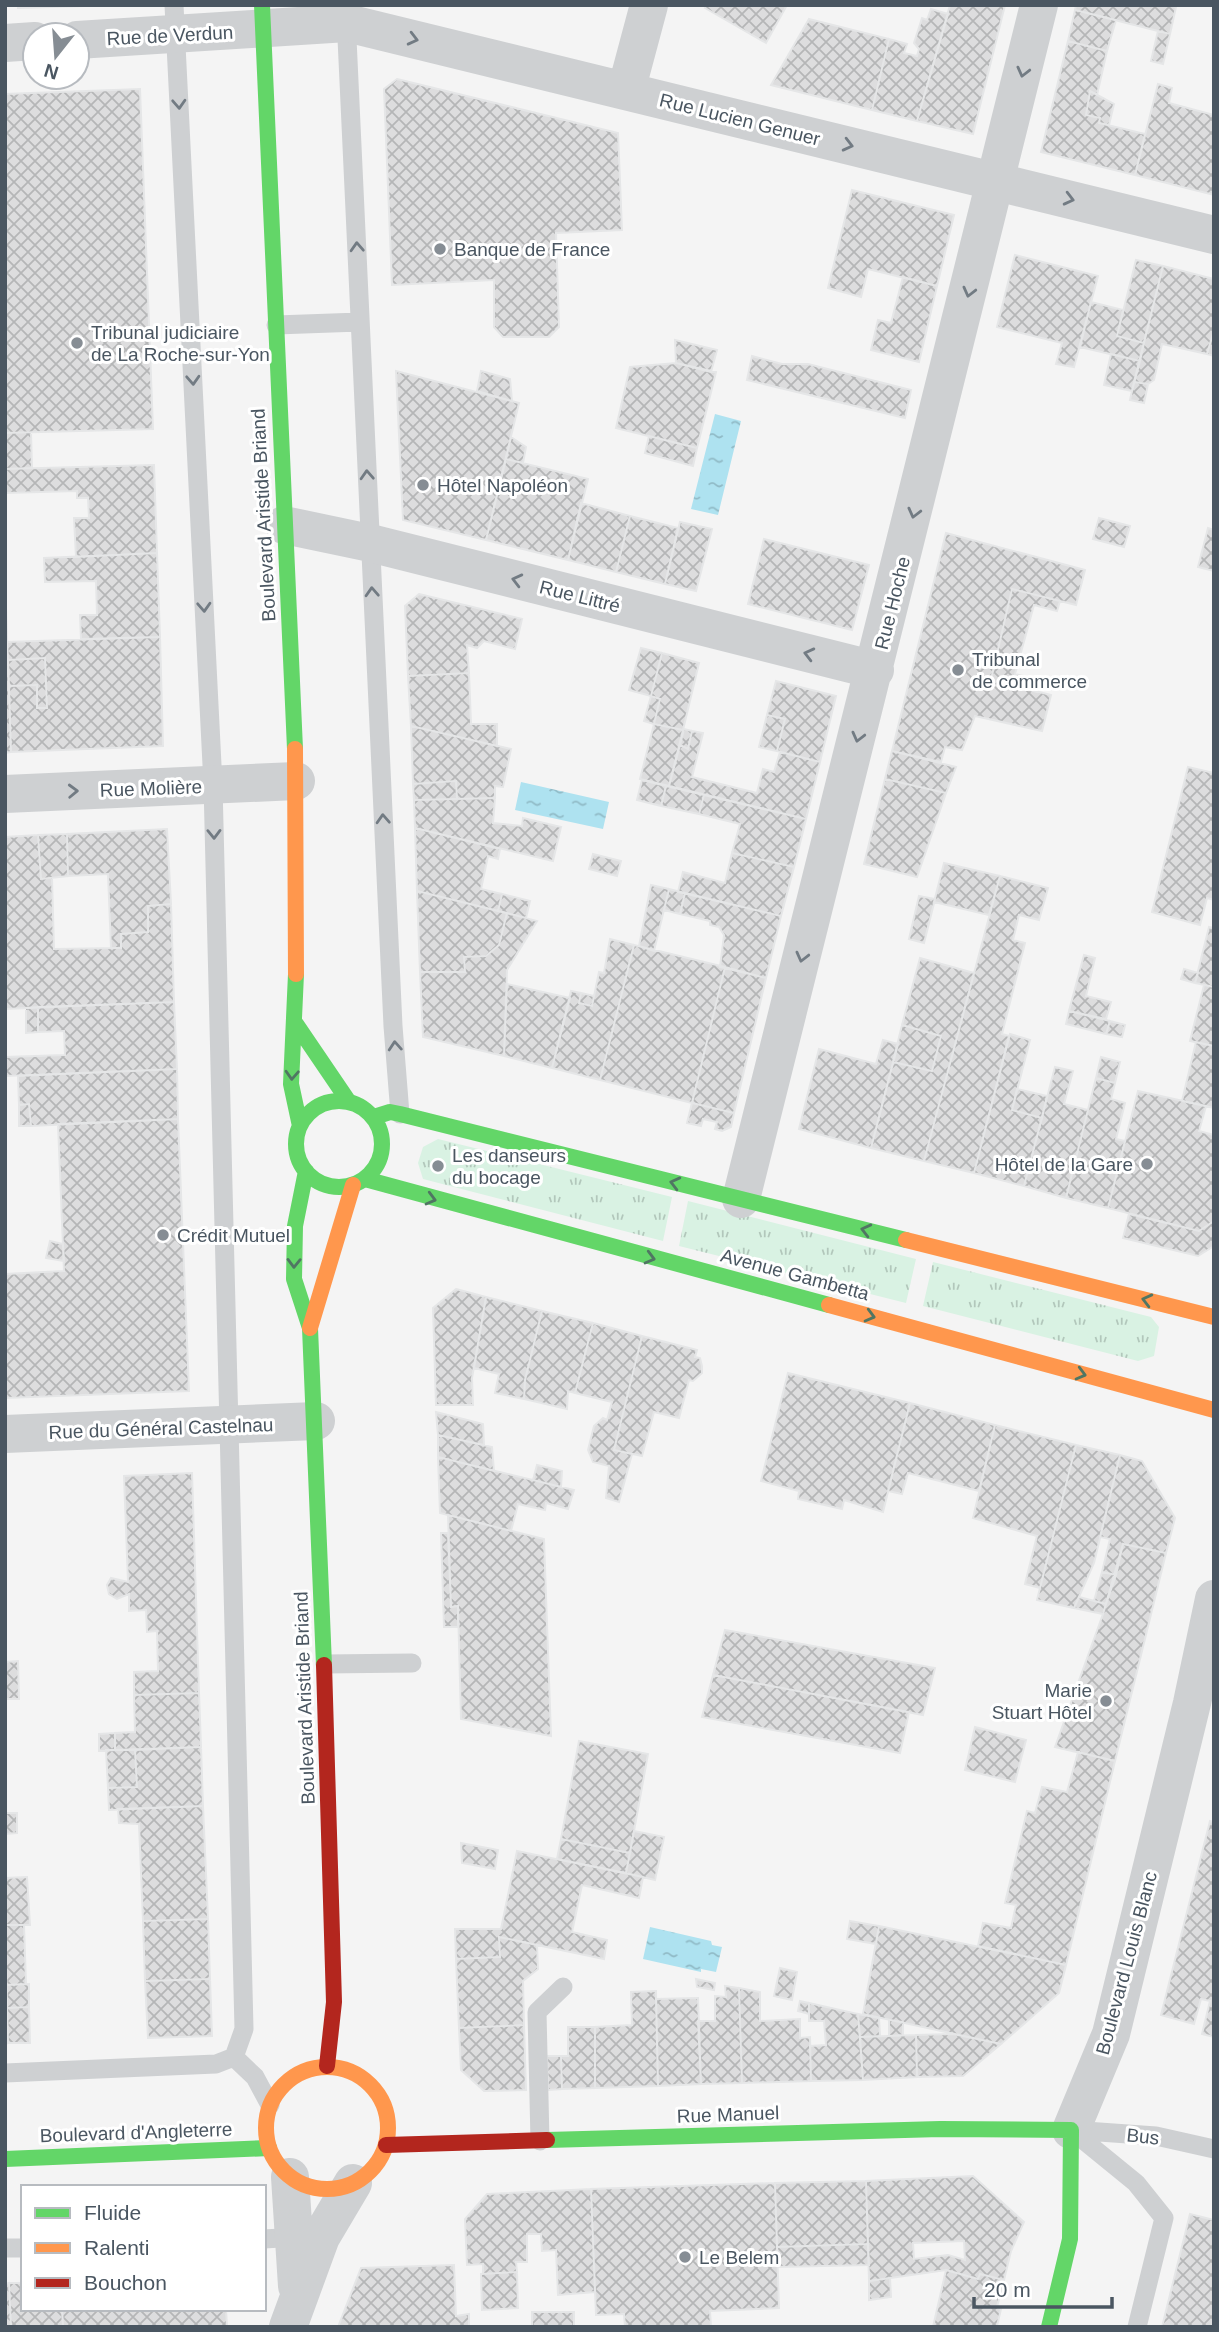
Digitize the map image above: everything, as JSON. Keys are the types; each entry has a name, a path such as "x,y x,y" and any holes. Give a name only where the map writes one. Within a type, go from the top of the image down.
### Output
{"main road":[{"name":"Boulevard Aristide Briand","path":"263,17 296,781 296,1024 291,1084 300,1125"},
{"path":"296,1024 349,1102"},
{"path":"334,1101 349,1102 363,1108 374,1118 380,1130 381,1157 359,1182 326,1185 306,1171 297,1154 296,1140 300,1125 308,1114 320,1105 334,1101"},
{"path":"374,1118 390,1112 400,1114 1214,1317"},
{"name":"Boulevard Aristide Briand","path":"306,1171 295,1226 294,1279 310,1328 316,1421 334,2002 327,2066"},
{"name":"Boulevard Aristide Briand","path":"310,1328 359,1182"},
{"name":"Avenue Gambetta","path":"359,1182 1214,1410"},
{"path":"327,2066 352,2072 373,2086 387,2115 386,2144 373,2168 353,2183 320,2189 279,2163 266,2119 279,2089 292,2077 309,2068 327,2066"},
{"name":"Rue Manuel","path":"386,2144 940,2129 1071,2130"},
{"name":"Boulevard Louis Blanc","path":"1049,2327 1069,2239 1071,2130"},
{"name":"Boulevard d'Angleterre","path":"5,2159 279,2163"}],"street":[{"path":"626,91 649,5"},
{"name":"Rue Hoche","path":"741,1199 1040,5"},
{"name":"Rue Lucien Genuer","path":"263,17 346,14 626,91 1214,234"},
{"name":"Rue de Verdun","path":"91,37 175,20 263,17"},
{"name":"Rue Littré","path":"284,525 370,543 875,670"},
{"name":"Rue Molière","path":"5,794 296,781"},
{"name":"Rue du Général Castelnau","path":"5,1434 316,1421"},
{"name":"Boulevard Louis Blanc","path":"1071,2130 1111,2034 1203,1706 1214,1599"},
{"path":"279,2163 293,2238 293,2316"},
{"path":"293,2238 353,2183"}],"lane":[{"path":"346,14 400,1114"},
{"path":"5,2073 216,2064 234,2057 244,2029 213,785 175,20"},
{"path":"276,325 360,322"},
{"path":"325,1664 412,1663"},
{"path":"540,2141 537,2012 563,1987"},
{"path":"234,2057 255,2077 270,2105"},
{"path":"1071,2130 1136,2183 1164,2218 1137,2327"},
{"name":"Bus","path":"1071,2130 1156,2136 1214,2149"}],"green space":[{"path":"438,1139 672,1197 663,1241 423,1179 418,1163 423,1147"},
{"path":"688,1201 916,1259 906,1303 679,1246"},
{"path":"933,1262 1151,1317 1159,1327 1154,1356 1138,1361 923,1306"}],"water":[{"path":"715,414 741,421 718,515 691,509"},
{"path":"521,782 609,802 603,829 515,810"},
{"path":"650,1927 711,1941 712,1945 722,1947 716,1972 701,1969 701,1972 643,1959"}],"building":[{"path":"18,5 120,5 18,8"},
{"path":"707,5 787,5 766,43 705,8"},
{"path":"950,5 1005,5 973,134 917,121"},
{"path":"1076,5 1176,7 1170,34 1075,10"},
{"path":"931,9 948,14 917,121 872,110 889,39 907,44 904,53 917,56 919,49 914,43 922,18 927,20"},
{"path":"1075,10 1116,20 1107,51 1068,41"},
{"path":"809,19 889,39 872,110 771,85"},
{"path":"1158,31 1170,34 1163,64 1151,61"},
{"path":"1068,41 1107,51 1097,95 1090,91 1086,115 1100,118 1099,123 1145,134 1135,175 1041,152"},
{"path":"397,79 618,133 622,230 556,233 559,327 549,337 503,337 494,327 494,280 392,285 384,89"},
{"path":"1158,84 1172,88 1169,103 1214,115 1214,195 1135,175"},
{"name":"Tribunal judiciaire de La Roche-sur-Yon","path":"140,89 153,429 5,433 5,94"},
{"path":"1090,91 1114,104 1109,125 1099,123 1100,118 1086,115"},
{"path":"852,190 954,215 937,286 868,269 861,297 828,288"},
{"path":"1015,255 1098,276 1074,367 1056,364 1062,343 997,327"},
{"path":"1136,260 1163,266 1144,343 1117,336"},
{"path":"1163,266 1214,279 1214,330 1207,354 1162,344 1154,380 1148,384 1134,382"},
{"path":"903,277 937,286 919,362 871,350 878,320 891,323"},
{"path":"1091,302 1123,310 1117,336 1144,343 1140,361 1080,347"},
{"path":"1214,330 1214,356 1207,354"},
{"path":"675,340 717,350 711,372 676,363"},
{"path":"1111,354 1140,361 1132,391 1104,385"},
{"path":"752,356 782,364 808,364 911,390 905,418 747,380"},
{"path":"676,363 716,372 697,448 616,428 630,367"},
{"path":"396,371 519,403 486,540 403,520"},
{"path":"481,371 510,379 512,401 477,391"},
{"path":"1134,382 1148,384 1144,403 1130,400"},
{"path":"5,433 31,433 32,468 5,469"},
{"path":"649,436 697,448 693,466 645,453"},
{"path":"511,437 526,447 523,463 506,459"},
{"path":"506,459 588,479 568,560 486,540"},
{"path":"154,465 157,553 76,557 74,518 89,518 88,498 77,498 77,491 5,493 5,469"},
{"path":"581,503 630,516 616,572 568,560"},
{"path":"630,516 678,528 665,584 616,572"},
{"path":"1099,518 1130,526 1124,547 1093,539"},
{"path":"680,522 712,529 696,591 665,584"},
{"path":"1208,528 1214,530 1214,571 1198,567"},
{"path":"946,533 1085,570 1076,605 1012,589 990,684 1003,687 1004,683 1051,695 1042,731 975,716 962,750 945,747 941,762 892,751"},
{"path":"764,539 869,565 852,630 748,604"},
{"path":"157,553 160,637 81,639 80,615 97,615 96,581 45,582 44,558"},
{"path":"5,579 11,752 5,753"},
{"path":"1012,589 1060,601 1057,611 1034,605 1015,674 1040,680 1037,692 1004,683 1003,687 990,684"},
{"path":"419,594 522,619 515,649 484,641 477,648 467,645 469,673 408,676 405,606"},
{"path":"160,637 163,746 11,752 9,686 37,685 37,708 47,708 45,658 8,660 7,642"},
{"path":"641,648 662,653 651,696 629,690"},
{"path":"662,653 699,663 683,730 654,724 660,699 651,696"},
{"path":"45,658 47,708 37,708 37,685 9,686 8,660"},
{"path":"469,673 471,724 497,724 497,746 411,726 408,676"},
{"path":"776,681 836,696 820,762 777,751 785,719 767,715"},
{"path":"651,696 660,699 654,724 644,721"},
{"path":"767,715 785,719 777,751 759,747"},
{"path":"654,724 683,730 669,786 640,779"},
{"path":"411,726 511,749 503,787 495,786 495,798 457,799 456,781 413,784"},
{"path":"684,729 692,731 688,749 680,745"},
{"path":"692,731 703,733 692,777 757,793 763,769 774,772 780,752 820,762 806,819 669,786 680,745 688,749"},
{"path":"892,751 956,767 946,793 885,779"},
{"path":"1188,767 1214,773 1214,900 1207,898 1200,925 1152,912"},
{"path":"885,779 946,793 917,877 864,864"},
{"path":"642,780 666,786 661,806 637,800"},
{"path":"456,781 457,799 414,800 413,784"},
{"path":"666,786 704,795 699,814 661,806"},
{"path":"704,795 806,819 794,867 732,853 740,824 699,814"},
{"path":"495,798 493,823 522,826 523,818 561,827 553,861 415,828 414,800"},
{"path":"415,828 500,849 498,859 488,856 481,889 502,894 498,911 417,891"},
{"path":"167,829 171,904 148,906 148,932 121,934 121,948 111,948 108,874 68,876 67,834"},
{"path":"67,834 68,876 41,879 38,835"},
{"path":"38,835 41,879 52,878 54,949 121,948 121,934 148,932 148,906 171,904 174,1002 5,1009 5,837"},
{"path":"732,853 794,867 781,916 678,892 683,872 725,883"},
{"path":"593,854 621,861 617,876 589,869"},
{"path":"944,863 1000,876 989,915 934,902"},
{"path":"1000,876 1048,888 1039,920 1019,915 1013,940 1025,943 1002,1034 1009,1036 974,1173 924,1161"},
{"path":"651,885 669,889 654,951 639,946"},
{"path":"669,889 685,893 680,914 664,910"},
{"path":"417,891 507,913 499,945 486,956 464,957 465,972 420,972"},
{"path":"685,893 781,916 766,978 720,967 724,935 719,927 710,925 710,921 680,914"},
{"path":"502,894 530,901 526,918 498,911"},
{"path":"919,896 935,899 924,943 909,939"},
{"path":"507,913 537,921 507,970 504,1056 423,1037 420,972 465,972 464,957 486,956 499,945"},
{"path":"1209,927 1214,928 1214,987 1195,983"},
{"path":"610,939 634,945 600,1080 552,1068 571,991 581,993 579,1003 592,1006 599,972 604,973"},
{"path":"634,945 725,967 692,1103 600,1080"},
{"path":"1084,955 1095,958 1086,996 1111,1002 1106,1019 1069,1011"},
{"path":"920,958 974,973 924,1161 871,1148 893,1062 932,1071 941,1036 902,1025"},
{"path":"725,967 766,978 734,1113 692,1103"},
{"path":"1184,969 1198,973 1195,983 1181,979"},
{"path":"507,984 570,998 552,1068 504,1056"},
{"path":"1204,985 1214,987 1214,1046 1190,1041"},
{"path":"581,993 594,996 592,1006 579,1003"},
{"path":"174,1002 177,1069 5,1076 5,1057 65,1055 64,1031 38,1032 38,1007"},
{"path":"38,1007 38,1032 26,1033 26,1008"},
{"path":"1069,1011 1110,1021 1106,1034 1066,1024"},
{"path":"1110,1021 1125,1025 1122,1037 1106,1034"},
{"path":"902,1025 941,1036 932,1071 893,1062"},
{"path":"1010,1034 1030,1040 1012,1110 1042,1118 1024,1186 974,1173"},
{"path":"883,1040 898,1044 871,1148 799,1129 819,1049 876,1064"},
{"path":"1196,1042 1214,1046 1214,1108 1182,1101"},
{"path":"1101,1057 1120,1062 1115,1083 1096,1078"},
{"path":"1055,1067 1073,1071 1064,1104 1088,1110 1066,1198 1024,1186"},
{"path":"177,1069 178,1119 31,1126 29,1104 19,1105 18,1076"},
{"path":"1096,1078 1115,1083 1111,1099 1125,1103 1116,1139 1125,1141 1108,1208 1066,1198"},
{"path":"1017,1089 1047,1096 1042,1118 1012,1110"},
{"path":"1138,1091 1206,1106 1199,1131 1214,1135 1214,1221 1199,1231 1108,1208"},
{"path":"692,1103 734,1113 731,1127 722,1131 715,1129 717,1122 703,1119 701,1126 687,1123"},
{"path":"29,1104 31,1126 19,1126 19,1105"},
{"path":"178,1119 189,1391 5,1398 5,1274 64,1271 58,1124"},
{"path":"1129,1214 1199,1231 1214,1221 1214,1246 1198,1256 1123,1238"},
{"path":"50,1241 63,1244 64,1261 46,1258"},
{"path":"456,1289 486,1297 472,1378 473,1405 436,1405 433,1308"},
{"path":"486,1297 542,1311 525,1380 524,1399 495,1393 499,1374 474,1368"},
{"path":"542,1311 593,1323 575,1393 568,1391 567,1409 524,1399 525,1380"},
{"path":"593,1323 642,1336 614,1450 632,1454 619,1502 606,1498 609,1466 593,1462 588,1450 594,1426 603,1418 607,1420 612,1402 575,1393"},
{"path":"642,1336 697,1350 695,1357 700,1358 702,1373 693,1381 689,1380 679,1418 654,1412 642,1456 614,1450"},
{"path":"788,1373 910,1403 883,1512 844,1500 842,1509 798,1499 799,1491 761,1481"},
{"path":"910,1403 995,1425 979,1491 908,1473 902,1494 888,1491"},
{"path":"436,1412 483,1424 484,1445 438,1435"},
{"path":"995,1425 1076,1445 1040,1588 1025,1584 1037,1536 973,1518"},
{"path":"438,1435 492,1447 494,1471 438,1457"},
{"path":"1076,1445 1120,1455 1094,1563 1074,1608 1037,1600"},
{"path":"1120,1455 1142,1461 1175,1518 1166,1553 1123,1544 1116,1575 1102,1572 1110,1539 1100,1537"},
{"path":"438,1457 574,1490 568,1509 546,1503 545,1510 518,1504 511,1531 440,1513"},
{"path":"537,1465 562,1471 561,1487 533,1480"},
{"path":"192,1473 199,1693 134,1695 134,1672 158,1671 157,1631 147,1632 146,1610 129,1611 129,1594 117,1599 109,1594 107,1585 111,1578 128,1582 124,1476"},
{"path":"448,1515 544,1539 551,1736 461,1719 458,1606 451,1607"},
{"path":"441,1533 448,1533 451,1607 458,1606 458,1627 444,1627"},
{"path":"1123,1544 1166,1553 1115,1761 1055,1747 1103,1614"},
{"path":"1102,1572 1116,1575 1106,1604 1094,1601"},
{"path":"1079,1597 1106,1604 1103,1614 1074,1608"},
{"path":"725,1630 935,1668 923,1715 713,1675"},
{"path":"18,1661 19,1699 5,1699 5,1662"},
{"path":"713,1675 909,1712 900,1753 702,1717"},
{"path":"199,1693 201,1747 115,1750 115,1733 135,1732 134,1695"},
{"path":"975,1727 1026,1740 1015,1782 965,1770"},
{"path":"115,1733 115,1750 99,1751 99,1734"},
{"path":"579,1741 648,1754 630,1853 561,1839"},
{"path":"201,1747 203,1806 109,1810 108,1788 137,1787 135,1750"},
{"path":"106,1750 135,1750 137,1787 108,1788"},
{"path":"1078,1752 1115,1761 1066,1965 978,1946 983,1923 1011,1928 1016,1905 1005,1903 1027,1811 1035,1813 1042,1787 1067,1792"},
{"path":"203,1806 208,1919 143,1921 139,1824 119,1823 118,1809"},
{"path":"5,1813 17,1813 17,1833 5,1834"},
{"path":"1210,1821 1214,1822 1214,2037 1202,2034 1210,2001 1201,1999 1194,2024 1161,2015"},
{"path":"634,1831 664,1837 655,1880 626,1873"},
{"path":"561,1839 630,1853 626,1873 557,1859"},
{"path":"461,1843 498,1850 495,1869 462,1863"},
{"path":"517,1851 643,1877 639,1898 582,1885 572,1932 607,1940 604,1959 499,1937 500,1957 456,1959 455,1929 501,1929"},
{"path":"27,1877 30,1925 5,1925 5,1878"},
{"path":"208,1919 210,1979 145,1981 143,1921"},
{"path":"850,1921 879,1926 876,1944 847,1939"},
{"path":"5,1925 24,1925 26,1984 6,1985"},
{"path":"879,1926 1066,1965 1059,1993 1001,2044 863,2014"},
{"path":"499,1937 537,1945 538,1969 523,1981 524,2025 459,2028 456,1959 500,1957"},
{"path":"5,1965 8,2043 5,2044"},
{"path":"780,1968 797,1972 792,2000 774,1996"},
{"path":"210,1979 212,2036 148,2038 145,1981"},
{"path":"696,1979 715,1983 714,1990 697,1987"},
{"path":"29,1984 29,2007 7,2008 6,1985"},
{"path":"725,1986 739,1988 742,2083 701,2084 698,2021 715,2021 715,1996 726,1997"},
{"path":"739,1988 760,1992 760,2021 800,2019 800,2038 810,2037 811,2081 742,2083"},
{"path":"656,1991 658,2086 595,2088 595,2027 632,2025 631,1992"},
{"path":"698,1998 701,2084 658,2086 656,1999"},
{"path":"800,2001 809,2003 809,2014 798,2011"},
{"path":"809,2003 858,2014 863,2080 811,2081 810,2046 826,2045 824,2021 809,2021"},
{"path":"29,2007 30,2043 8,2043 7,2008"},
{"path":"858,2014 879,2018 880,2036 860,2037"},
{"path":"889,2020 903,2022 903,2035 889,2036"},
{"path":"524,2025 526,2090 484,2091 461,2070 459,2028"},
{"path":"568,2027 595,2027 595,2088 562,2089 561,2056 568,2056"},
{"path":"953,2034 1001,2044 963,2076 917,2077 916,2035"},
{"path":"916,2035 917,2077 863,2080 860,2037"},
{"path":"547,2056 561,2056 562,2089 548,2090"},
{"path":"973,2176 1024,2222 1011,2251 1004,2280 980,2274 978,2279 946,2270 869,2281 866,2181","holes":["964,2241 965,2260 948,2255 914,2259 913,2243"]},
{"path":"866,2181 868,2244 777,2247 775,2183"},
{"name":"Le Belem","path":"775,2183 779,2308 710,2311 711,2327 625,2327 624,2314 596,2315 591,2189"},
{"path":"591,2189 595,2292 558,2295 556,2250 542,2251 541,2234 527,2234 527,2262 516,2262 517,2272 483,2274 483,2264 467,2265 465,2219 487,2194"},
{"path":"1190,2214 1214,2220 1214,2327 1162,2327"},
{"path":"868,2244 869,2265 778,2267 777,2247"},
{"path":"454,2265 456,2316 469,2314 469,2327 338,2327 361,2268"},
{"path":"946,2270 978,2279 980,2274 1004,2280 997,2307 1001,2309 997,2326 933,2327"},
{"path":"517,2272 518,2308 482,2310 481,2274"},
{"path":"890,2278 891,2297 869,2300 869,2281"},
{"path":"9,2283 11,2327 5,2327 5,2284"},
{"path":"9,2283 21,2283 21,2311 62,2311 63,2327 11,2327"},
{"path":"62,2311 226,2311 227,2327 63,2327"},
{"path":"532,2312 574,2312 574,2327 532,2327"}],"traffic: fast":[{"path":"262,5 295,749"},
{"path":"296,974 291,1084 300,1126"},
{"path":"296,1024 349,1102"},
{"path":"339,1101 356,1104 370,1113 379,1127 382,1144 379,1161 370,1175 356,1184 339,1187 322,1184 308,1175 299,1161 296,1144 299,1127 308,1113 322,1104 339,1101"},
{"path":"374,1117 390,1112 400,1114 906,1240"},
{"path":"306,1171 295,1226 294,1279 310,1328 324,1665"},
{"path":"365,1179 829,1305"},
{"path":"547,2140 940,2129 1071,2130 1070,2239 1049,2327"},
{"path":"5,2159 269,2148"}],"traffic: slow":[{"path":"295,749 296,974"},
{"path":"310,1328 353,1185"},
{"path":"906,1240 1214,1317"},
{"path":"829,1305 1214,1410"},
{"path":"327,2067 350,2071 370,2085 384,2105 388,2128 384,2151 370,2171 350,2185 327,2189 304,2185 284,2171 270,2151 266,2128 270,2105 284,2085 304,2071 327,2067"}],"traffic: jam":[{"path":"324,1665 334,2002 327,2066"},
{"path":"386,2145 547,2140"}],"place":[{"name":"Banque de France","path":"440,249"},
{"name":"Tribunal judiciaire de La Roche-sur-Yon","path":"77,343"},
{"name":"Hôtel Napoléon","path":"423,485"},
{"name":"Tribunal de commerce","path":"958,670"},
{"name":"Hôtel de la Gare","path":"1147,1164"},
{"name":"Les danseurs du bocage","path":"438,1166"},
{"name":"Crédit Mutuel","path":"163,1235"},
{"name":"Marie Stuart Hôtel","path":"1106,1701"},
{"name":"Le Belem","path":"685,2257"}]}
